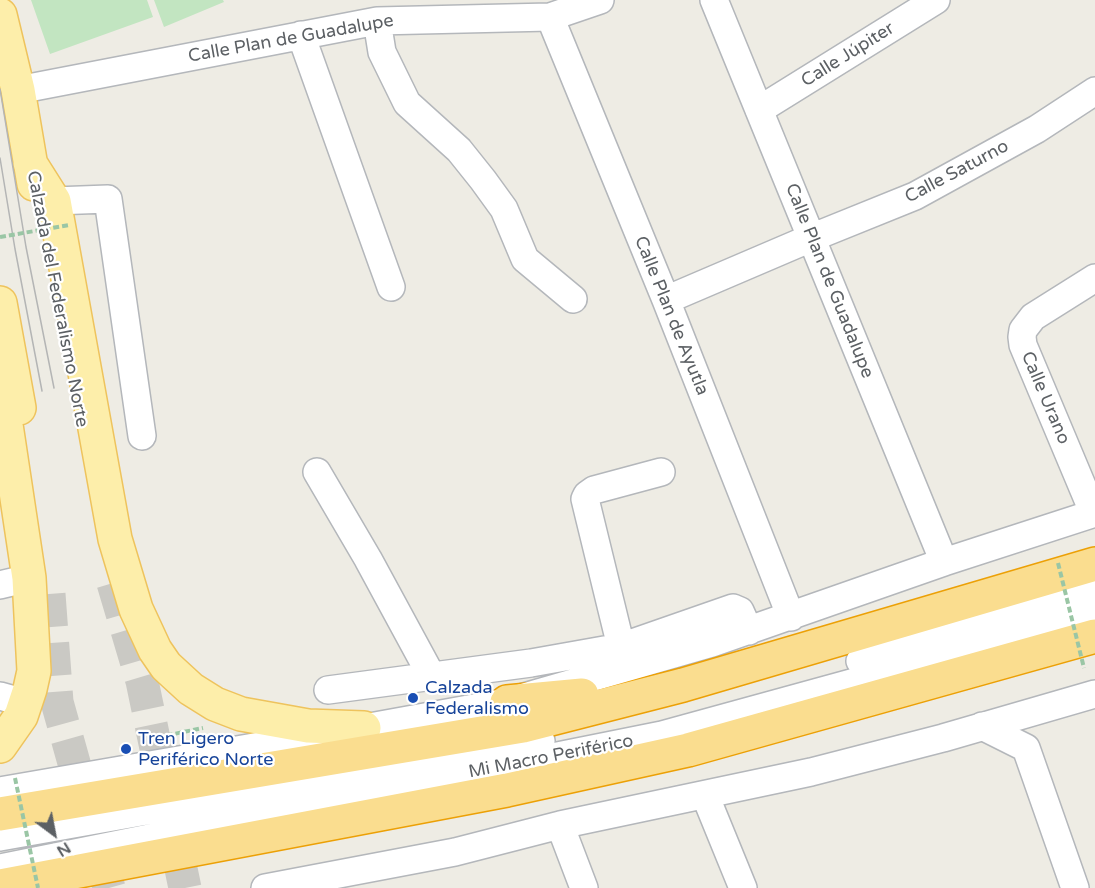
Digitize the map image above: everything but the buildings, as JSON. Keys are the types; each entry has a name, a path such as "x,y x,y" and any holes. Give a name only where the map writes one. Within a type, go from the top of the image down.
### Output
{"highway":[{"path":"0,814 523,726 683,685 1095,564"},
{"path":"0,886 507,790 688,750 1095,636"},
{"path":"507,702 683,685"}],"main road":[{"name":"Calzada del Federalismo Norte","path":"0,15 18,90 30,163 113,582"},
{"path":"30,163 62,213 115,539 136,609 155,650 166,666 191,689 232,711 284,723 364,728"},
{"path":"0,303 23,433 26,586"},
{"path":"0,385 26,586 34,671 13,700 21,716 0,746"}],"street":[{"name":"Calle Plan de Guadalupe","path":"18,90 377,21 550,17 600,0"},
{"name":"Calle Plan de Guadalupe","path":"714,0 944,562"},
{"name":"Calle Júpiter","path":"759,110 936,0"},
{"name":"Calle Plan de Ayutla","path":"550,17 666,300 791,617"},
{"path":"377,21 382,52 406,103 459,150 483,180 504,209 525,259 573,299"},
{"path":"301,35 391,287"},
{"name":"Calle Saturno","path":"666,300 811,237 915,196 1037,129 1095,91"},
{"path":"62,213 108,199 142,436"},
{"name":"Calle Urano","path":"1094,514 1023,345 1022,337 1023,330 1033,317 1095,278"},
{"path":"317,472 368,558 432,677"},
{"path":"624,657 585,499 594,490 661,472"},
{"path":"328,690 531,663 624,657 749,631 944,562 1094,514"},
{"name":"Mi Macro Periférico","path":"0,837 658,720 1095,592"},
{"name":"Mi Macro Periférico","path":"0,868 662,735 1095,616"},
{"path":"7,784 364,728 507,702 624,657"},
{"path":"278,886 455,852 560,825 811,772 1095,694"},
{"path":"1026,748 1049,707"},
{"path":"982,726 1026,748 1075,888"},
{"path":"705,795 742,888"},
{"path":"560,825 584,888"}],"path":[{"path":"0,237 62,213"},
{"path":"1058,563 1084,668"},
{"path":"7,784 38,888"}],"green space":[{"path":"31,0 147,0 153,17 50,54"},
{"path":"154,0 223,0 224,2 164,27"}],"tunnel":[{"path":"113,583 142,681 185,888"},
{"path":"49,594 57,702 109,888"}],"tram line":[{"path":"0,89 26,247 54,388"},
{"path":"0,158 42,391"}],"place":[{"name":"Calzada Federalismo","path":"413,698"},
{"name":"Tren Ligero Periférico Norte","path":"126,749"}]}
